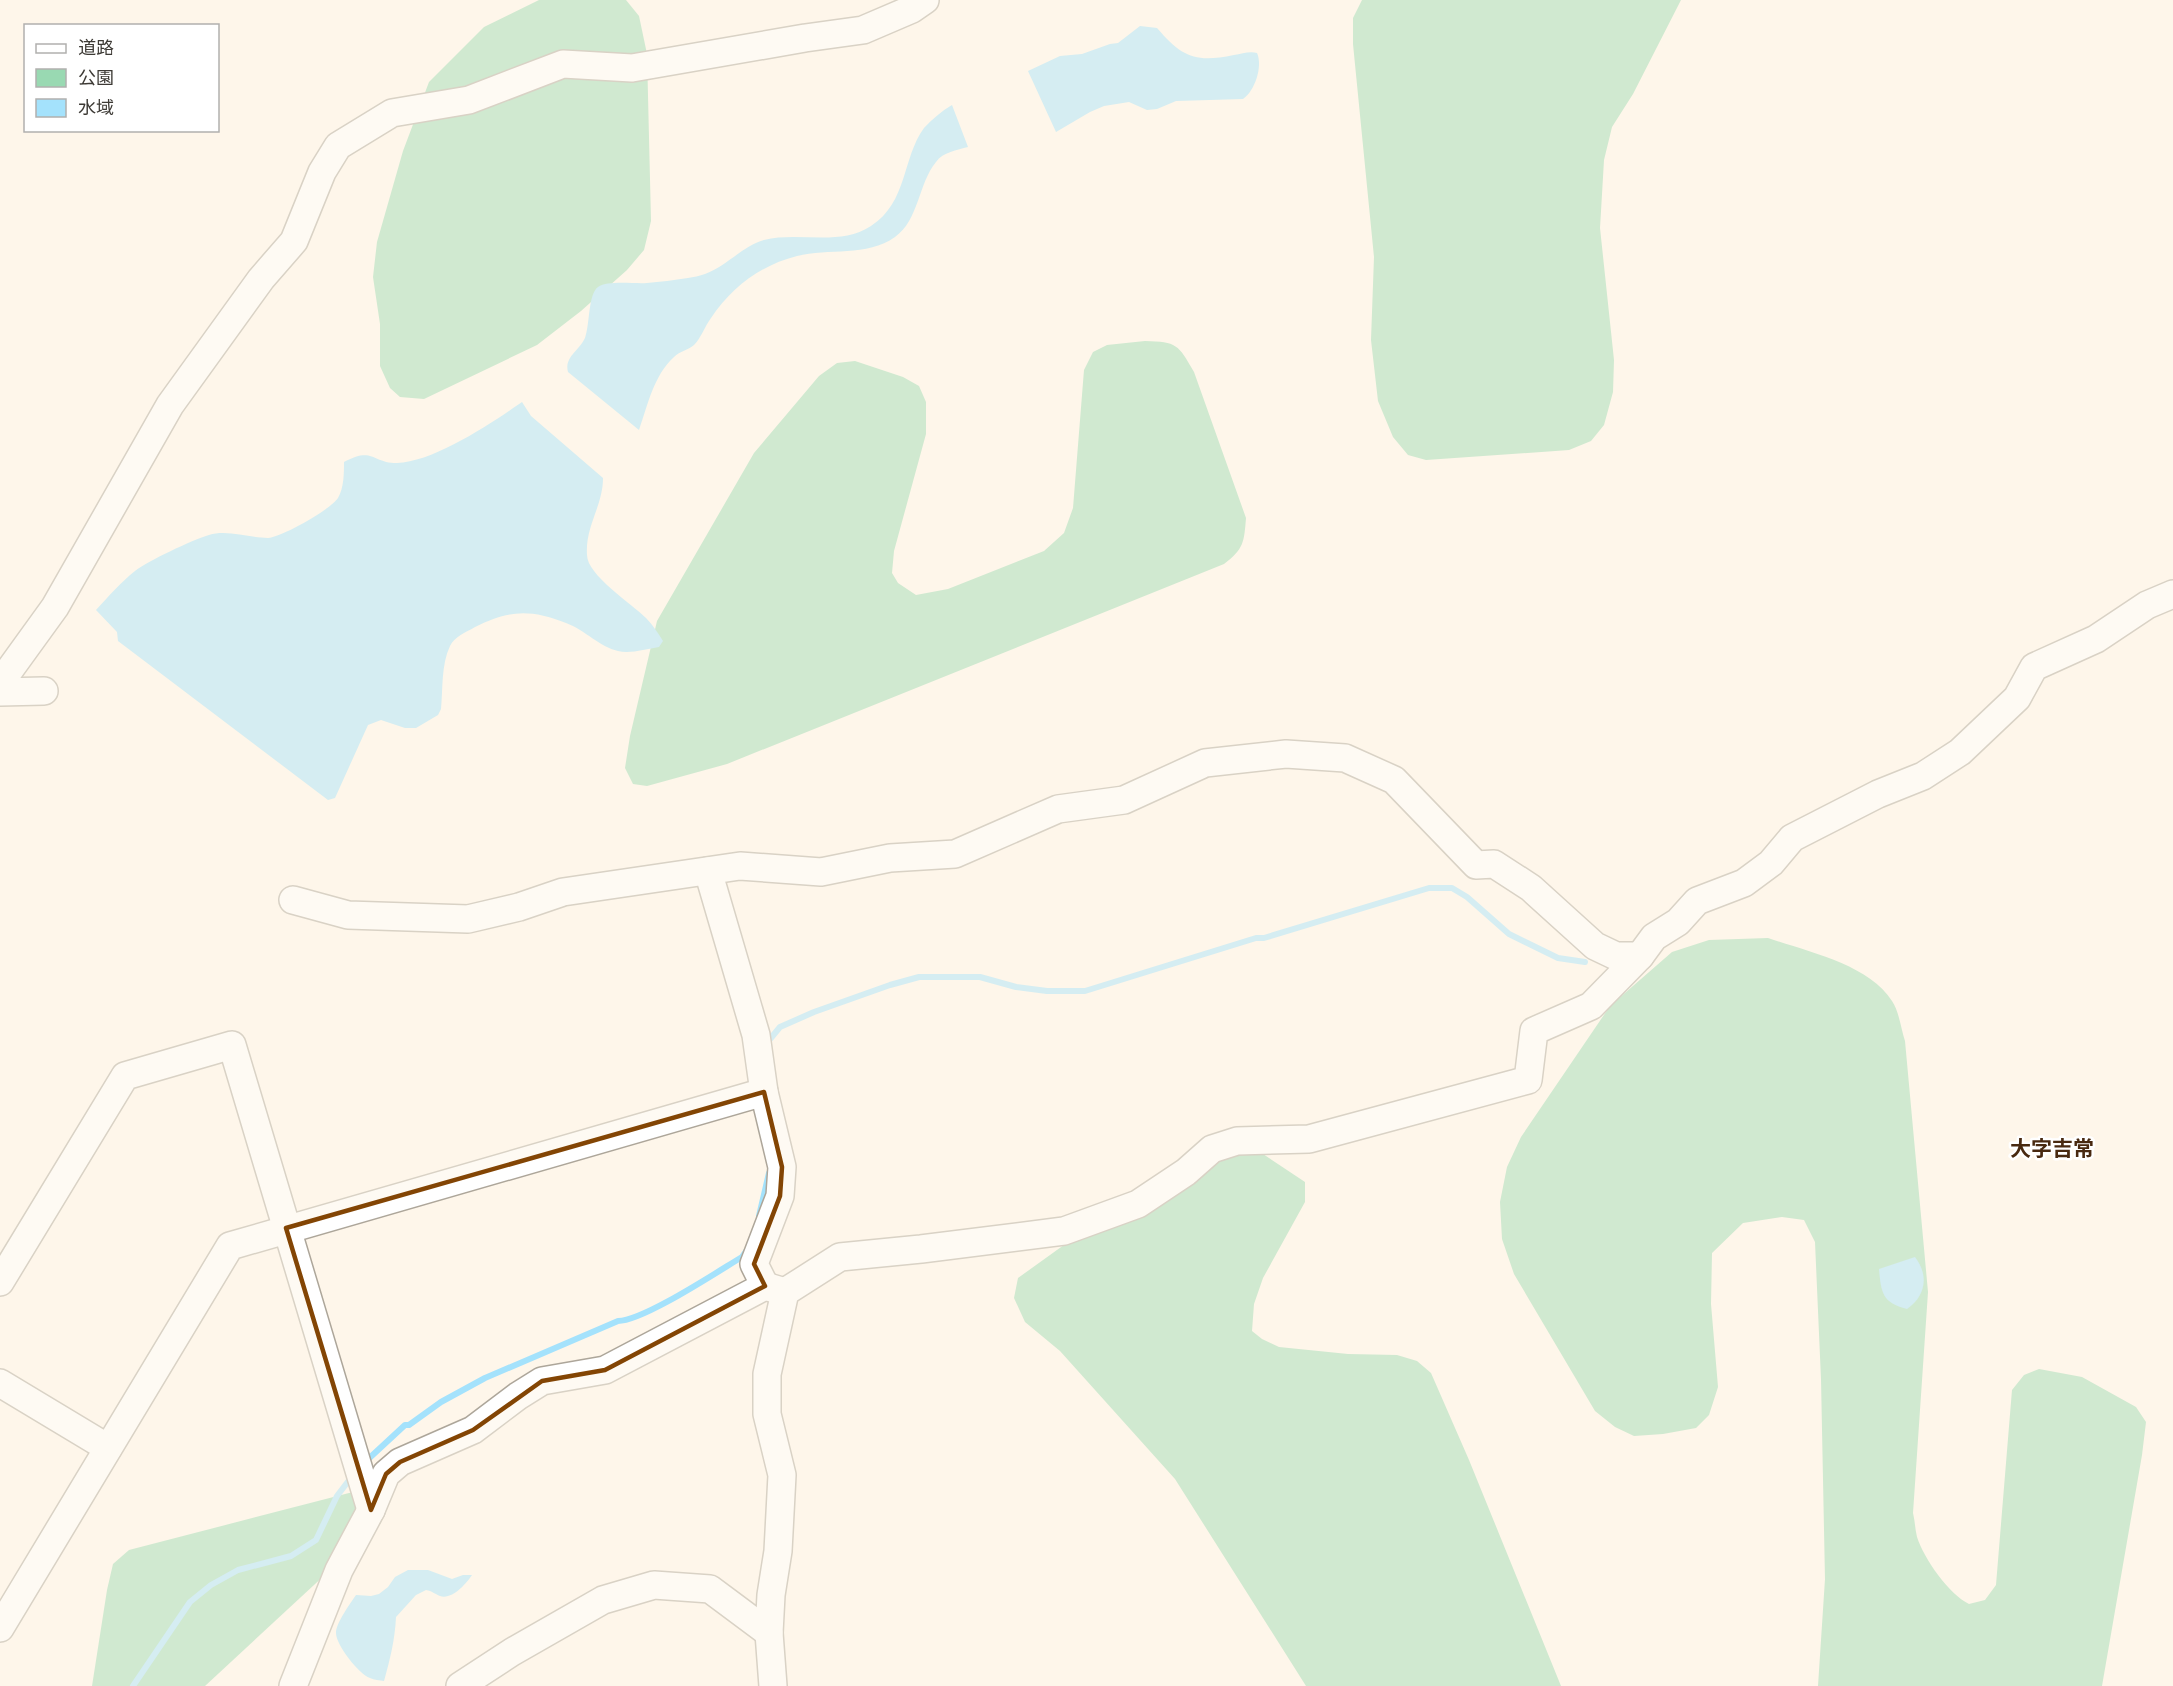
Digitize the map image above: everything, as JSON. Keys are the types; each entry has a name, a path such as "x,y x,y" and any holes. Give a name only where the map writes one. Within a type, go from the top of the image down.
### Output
{"street":[{"path":"0,683 55,607 170,405 261,279 294,241 322,172 338,146 392,114 469,100 563,64 632,68 863,30 912,9 925,0"},
{"path":"293,1686 339,1570 371,1510 386,1474 400,1462 473,1430 542,1381 605,1370 840,1257 1064,1231 1138,1204 1186,1172 1212,1149 1237,1141 1309,1139 1528,1080 1534,1031 1591,1006 1640,956 1654,937 1678,922 1697,901 1744,883 1771,863 1792,838 1878,794 1923,776 1960,752 2017,698 2034,667 2096,639 2148,605 2173,594"},
{"path":"0,692 44,691"},
{"path":"293,900 348,915 468,919 519,907 563,892 740,866 821,872 890,858 955,854 1058,809 1124,800 1205,763 1286,754 1345,758 1394,780 1476,865 1494,864 1531,888 1595,946 1616,956 1640,956"},
{"path":"708,871 756,1035 764,1092 782,1167 780,1196 754,1264 775,1289 767,1374 767,1414 782,1475 778,1551 771,1595 769,1632 772,1686"},
{"path":"0,1282 124,1076 232,1045 371,1510"},
{"path":"0,1628 230,1246 764,1092"},
{"path":"0,1383 108,1448"},
{"path":"459,1686 512,1652 603,1600 654,1585 710,1589 769,1632"}],"highlighted area":[{"path":"764,1092 782,1167 780,1196 754,1264 765,1286 605,1370 542,1381 473,1430 400,1462 386,1474 371,1510 286,1228"}],"green space":[{"path":"539,0 626,0 639,16 647,54 651,221 644,250 627,270 581,311 537,345 424,399 400,397 390,388 380,366 380,324 373,277 377,242 403,151 429,82 484,27"},
{"path":"1362,0 1681,0 1633,94 1612,127 1604,160 1600,228 1614,360 1613,392 1604,425 1591,441 1569,450 1426,460 1408,455 1393,437 1378,401 1371,340 1374,257 1353,44 1353,18"},
{"path":"1145,341 1164,342 1176,346 1194,372 1246,518 1242,544 1231,559 1224,564 727,764 647,786 633,784 625,768 630,736 657,621 754,453 819,376 837,363 855,361 903,377 919,386 926,402 926,434 894,551 892,573 898,583 916,595 948,589 1044,551 1064,533 1073,508 1084,370 1093,352 1107,345"},
{"path":"1768,938 1853,968 1881,988 1892,1001 1900,1020 1905,1041 1928,1292 1913,1513 1920,1546 1938,1575 1953,1592 1969,1604 1985,1600 1996,1585 2012,1390 2024,1375 2039,1369 2082,1377 2136,1407 2146,1422 2102,1686 1818,1686 1825,1579 1821,1379 1815,1242 1804,1220 1782,1217 1743,1223 1712,1253 1711,1304 1718,1387 1709,1415 1696,1428 1634,1436 1615,1427 1595,1411 1514,1274 1502,1239 1500,1202 1507,1167 1521,1137 1610,1006 1672,952 1709,940"},
{"path":"1237,1152 1263,1154 1305,1182 1305,1202 1263,1278 1254,1304 1252,1331 1279,1347 1348,1354 1397,1355 1417,1361 1431,1373 1561,1686 1306,1686 1175,1479 1060,1351 1025,1322 1014,1298 1018,1278 1153,1181"},
{"path":"365,1491 383,1507 381,1523 205,1686 92,1686 113,1564 129,1550 349,1493"}],"water":[{"path":"1140,26 1157,28 1174,46 1199,58 1257,53 1259,65 1251,90 1243,99 1176,101 1157,109 1147,110 1129,102 1104,106 1056,132 1028,71 1060,56 1082,54 1118,43"},
{"path":"952,105 968,147 946,154 936,162 925,181 914,212 903,230 895,237 872,247 809,254 784,260 748,279 719,307 694,345 676,355 661,372 652,390 639,430 568,372 568,362 587,332 592,296 602,285 647,283 699,276 720,267 749,247 764,240 846,236 871,226 892,205 917,140 924,128"},
{"path":"522,402 531,416 603,478 587,545 589,563 611,589 651,623 663,641 659,647 633,652 618,651 566,623 541,615 520,613 487,621 457,637 450,646 445,661 441,709 438,715 416,728 405,728 381,720 368,725 335,798 328,800 118,641 117,632 96,610 135,571 160,556 192,542 216,533 268,538 305,522 326,509 338,498 343,485 344,462 354,457 367,455 397,463 428,456 462,440"},
{"path":"1915,1257 1924,1278 1922,1292 1907,1309 1892,1303 1884,1295 1879,1269"},
{"path":"408,1570 428,1570 452,1579 472,1575 462,1587 449,1596 440,1596 426,1590 416,1595 396,1617 392,1649 384,1681 372,1679 360,1671 340,1645 336,1633 338,1624 356,1595 379,1594 395,1577"}],"waterway":[{"path":"766,1044 780,1027 814,1012 919,977 980,977 1016,987 1047,991 1085,991 1429,888 1452,888 1467,897 1509,934 1558,958 1585,962"},
{"path":"759,1216 769,1173"},
{"path":"364,1463 405,1425 409,1425 441,1402 485,1378 618,1321 629,1319 662,1305 742,1257 747,1250"},
{"path":"133,1686 190,1602 211,1585 238,1570 291,1556 316,1540 337,1496 353,1475"}],"district":[{"name":"大字吉常","path":"2052,1149"}]}
